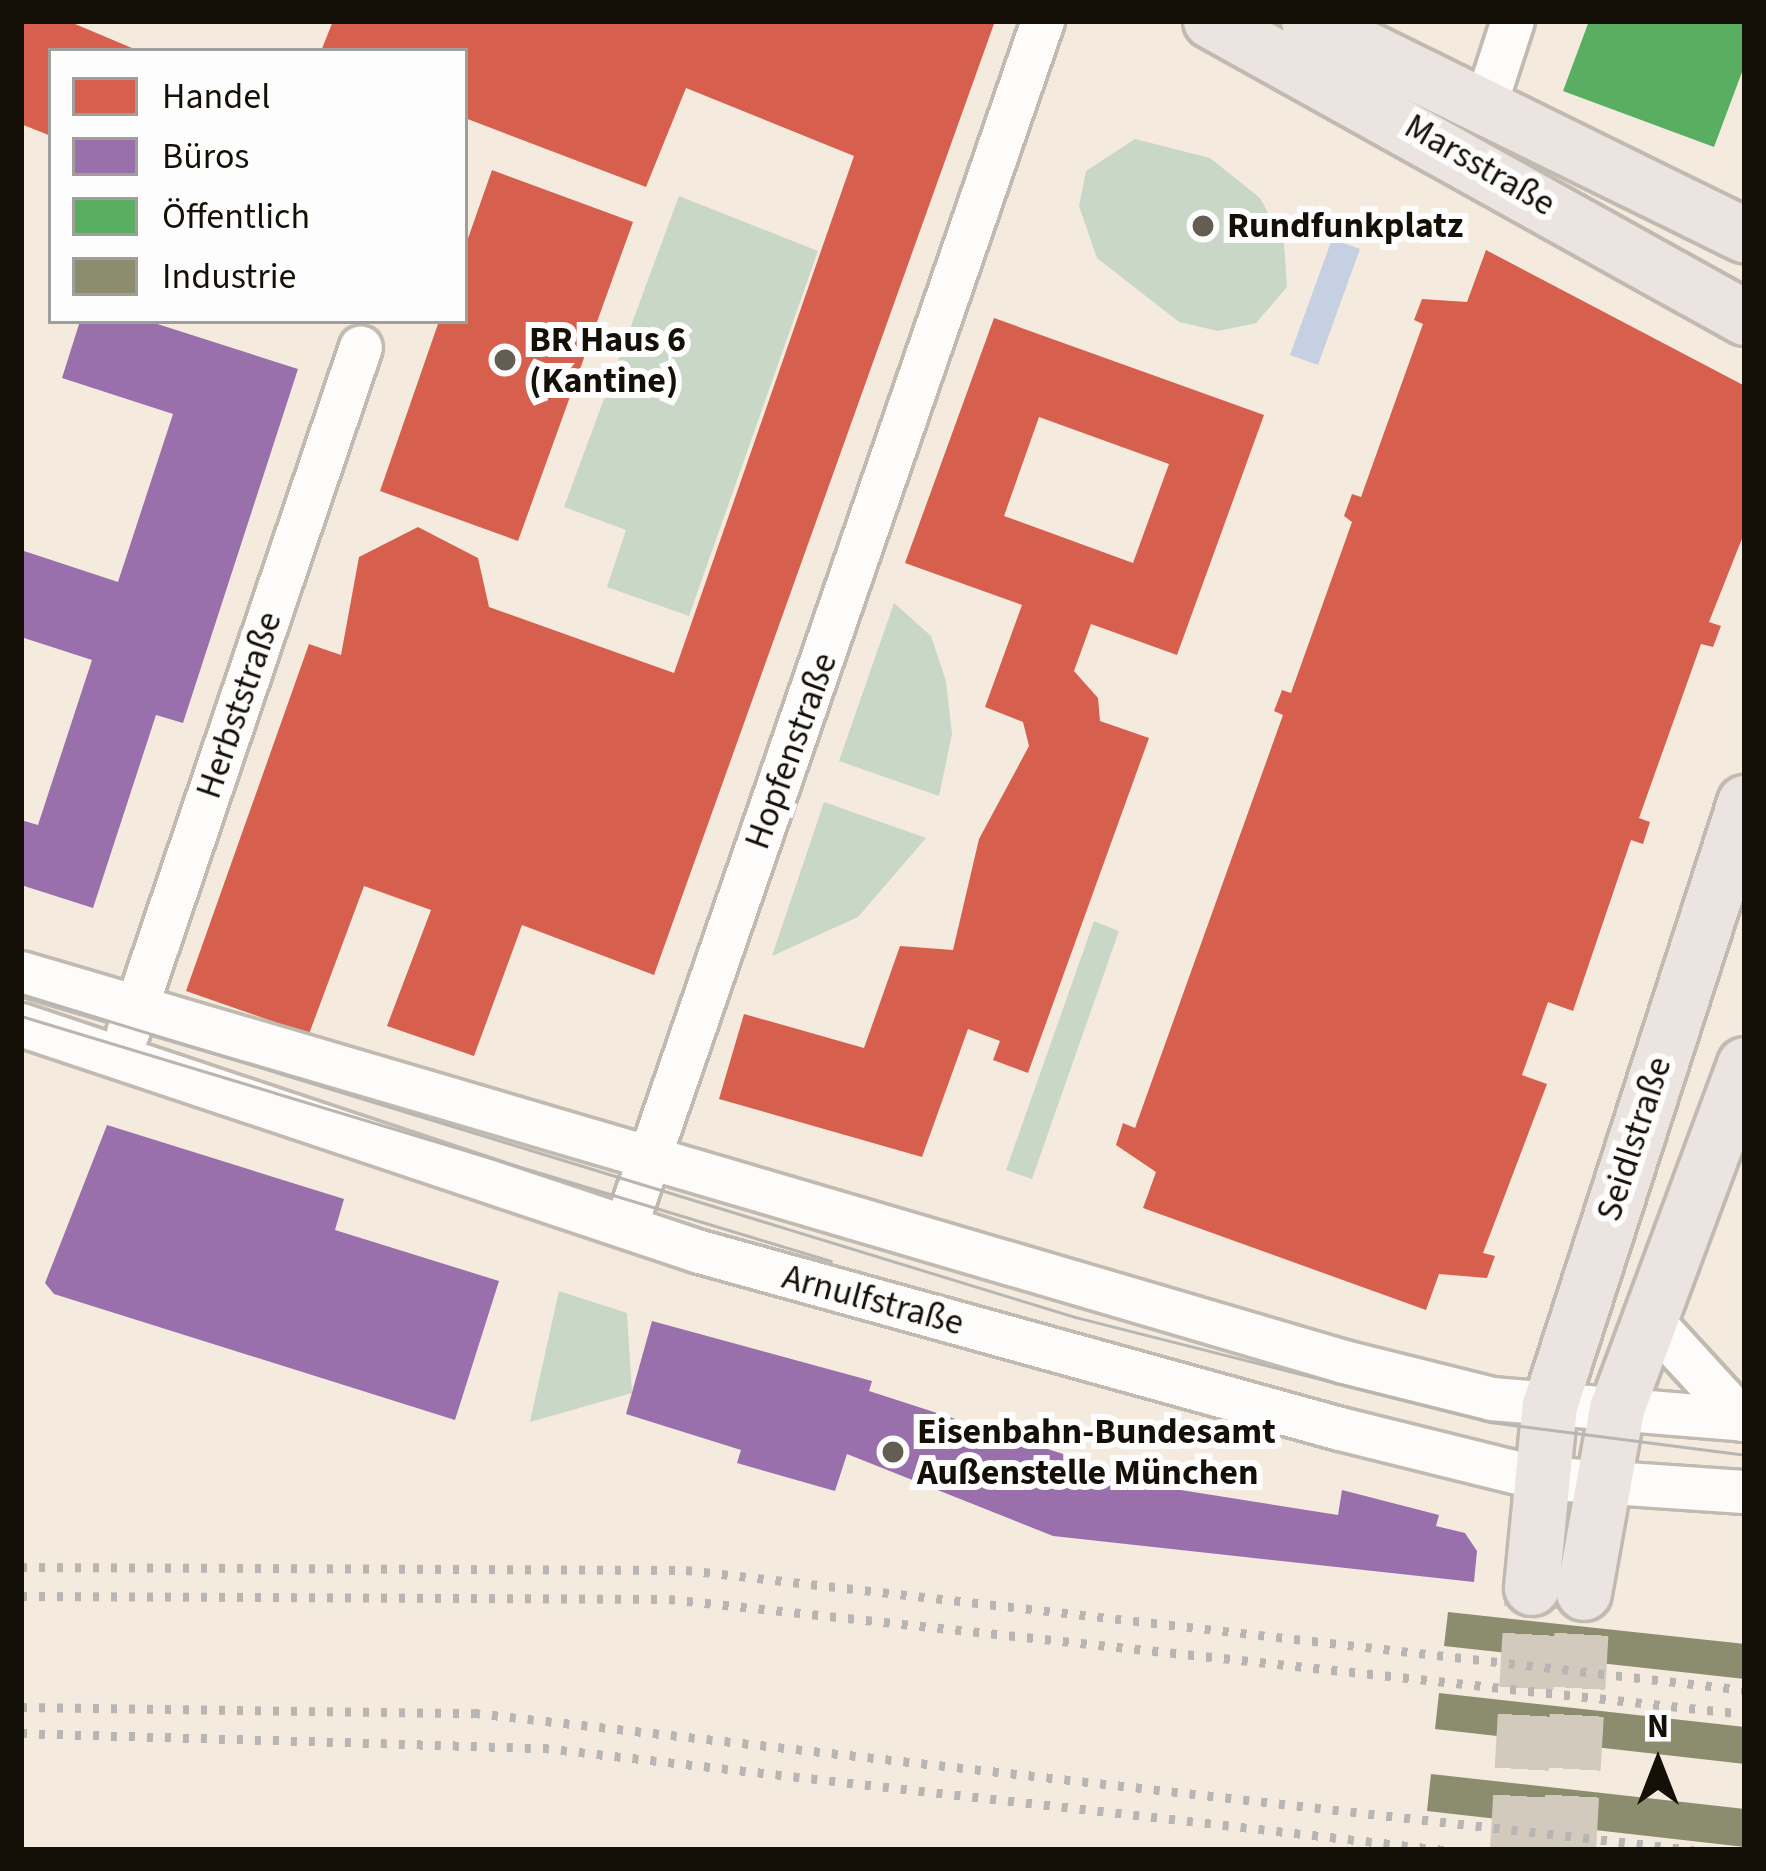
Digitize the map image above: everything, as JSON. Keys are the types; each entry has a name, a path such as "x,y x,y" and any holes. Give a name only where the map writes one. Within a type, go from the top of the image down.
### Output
{"main road":[{"name":"Marsstraße","path":"1211,21 1745,318"},
{"name":"Marsstraße","path":"1309,21 1745,236"},
{"name":"Seidlstraße","path":"1597,1486 1558,1590 1538,1478 1550,1406 1745,803"},
{"path":"1597,1486 1617,1409 1742,1087"}],"street":[{"name":"Hopfenstraße","path":"626,1226 1043,21"},
{"path":"1484,110 1513,21"},
{"name":"Herbststraße","path":"117,1063 361,346"},
{"name":"Arnulfstraße","path":"21,973 1344,1362 1550,1406 1744,1420"},
{"name":"Arnulfstraße","path":"21,1025 117,1063 626,1226 1538,1478 1597,1486 1745,1492"},
{"path":"1652,1320 1744,1420"}],"green space":[{"path":"1135,139 1210,158 1260,198 1284,243 1287,287 1256,323 1218,331 1179,322 1097,258 1079,206 1086,171"},
{"path":"679,196 818,251 689,616 607,587 626,530 564,507"},
{"path":"894,603 931,636 946,681 952,734 939,796 839,761"},
{"path":"824,802 926,838 858,917 772,956"},
{"path":"1094,921 1119,931 1032,1179 1006,1170"},
{"path":"559,1291 627,1313 632,1393 530,1422"}],"water":[{"path":"1332,239 1360,249 1318,365 1290,355"}],"building: Handel":[{"path":"21,21 68,21 132,48 48,48 48,135 21,124"},
{"path":"333,21 995,21 654,975 522,925 474,1056 387,1026 431,910 364,886 309,1034 186,991 309,644 341,655 359,557 418,527 478,558 489,607 674,673 854,156 686,88 646,187 468,119 468,48 322,48"},
{"name":"BR Haus 6 (Kantine)","path":"492,170 633,222 518,541 380,491 438,324 468,324 468,238"},
{"path":"1486,250 1745,386 1745,531 1709,622 1721,626 1713,647 1701,644 1639,818 1650,822 1643,844 1631,840 1573,1011 1548,1002 1522,1075 1547,1084 1483,1253 1495,1256 1487,1278 1439,1274 1426,1310 1143,1208 1156,1172 1116,1145 1123,1123 1135,1128 1283,715 1274,711 1282,690 1291,693 1352,522 1344,516 1352,494 1361,497 1423,324 1414,320 1422,299 1467,302"},
{"path":"994,318 1264,415 1177,655 1091,624 1074,671 1098,698 1100,721 1149,738 1028,1073 993,1060 1000,1041 968,1029 922,1157 719,1099 744,1014 864,1048 900,946 953,950 979,839 1029,746 1023,722 985,707 1022,605 905,563","holes":["1039,417 1169,464 1133,563 1004,516"]}],"building: Büros":[{"path":"79,324 157,324 298,369 183,723 156,715 93,908 21,885 21,820 38,825 92,660 21,637 21,550 118,582 173,414 62,378"},
{"path":"107,1125 344,1199 335,1230 499,1281 455,1420 54,1294 45,1283"},
{"name":"Eisenbahn-Bundesamt Außenstelle München","path":"652,1321 872,1381 869,1391 1168,1488 1338,1515 1342,1490 1439,1515 1436,1526 1465,1533 1477,1551 1474,1582 1053,1536 847,1454 835,1491 737,1463 741,1450 626,1414"}],"building: Öffentlich":[{"path":"1589,21 1745,21 1745,64 1714,147 1563,91"}],"building: Industrie":[{"path":"1448,1612 1745,1644 1745,1679 1444,1646"},
{"path":"1439,1693 1745,1727 1745,1764 1435,1729"},
{"path":"1431,1774 1745,1809 1745,1847 1427,1811"}],"tunnel":[{"path":"1517,1850 1532,1588"},
{"path":"1569,1850 1584,1593"}],"tram line":[{"path":"21,994 1075,1317 1489,1422 1745,1455"},
{"path":"21,1016 831,1261"}],"railway":[{"path":"21,1567 686,1570 1745,1690"},
{"path":"21,1596 669,1599 1745,1714"},
{"path":"21,1707 474,1713 1693,1850"},
{"path":"21,1733 543,1748 1444,1850"}],"place":[{"name":"Rundfunkplatz","path":"1203,226"},
{"name":"BR Haus 6 (Kantine)","path":"505,360"},
{"name":"Eisenbahn-Bundesamt Außenstelle München","path":"893,1452"}]}
